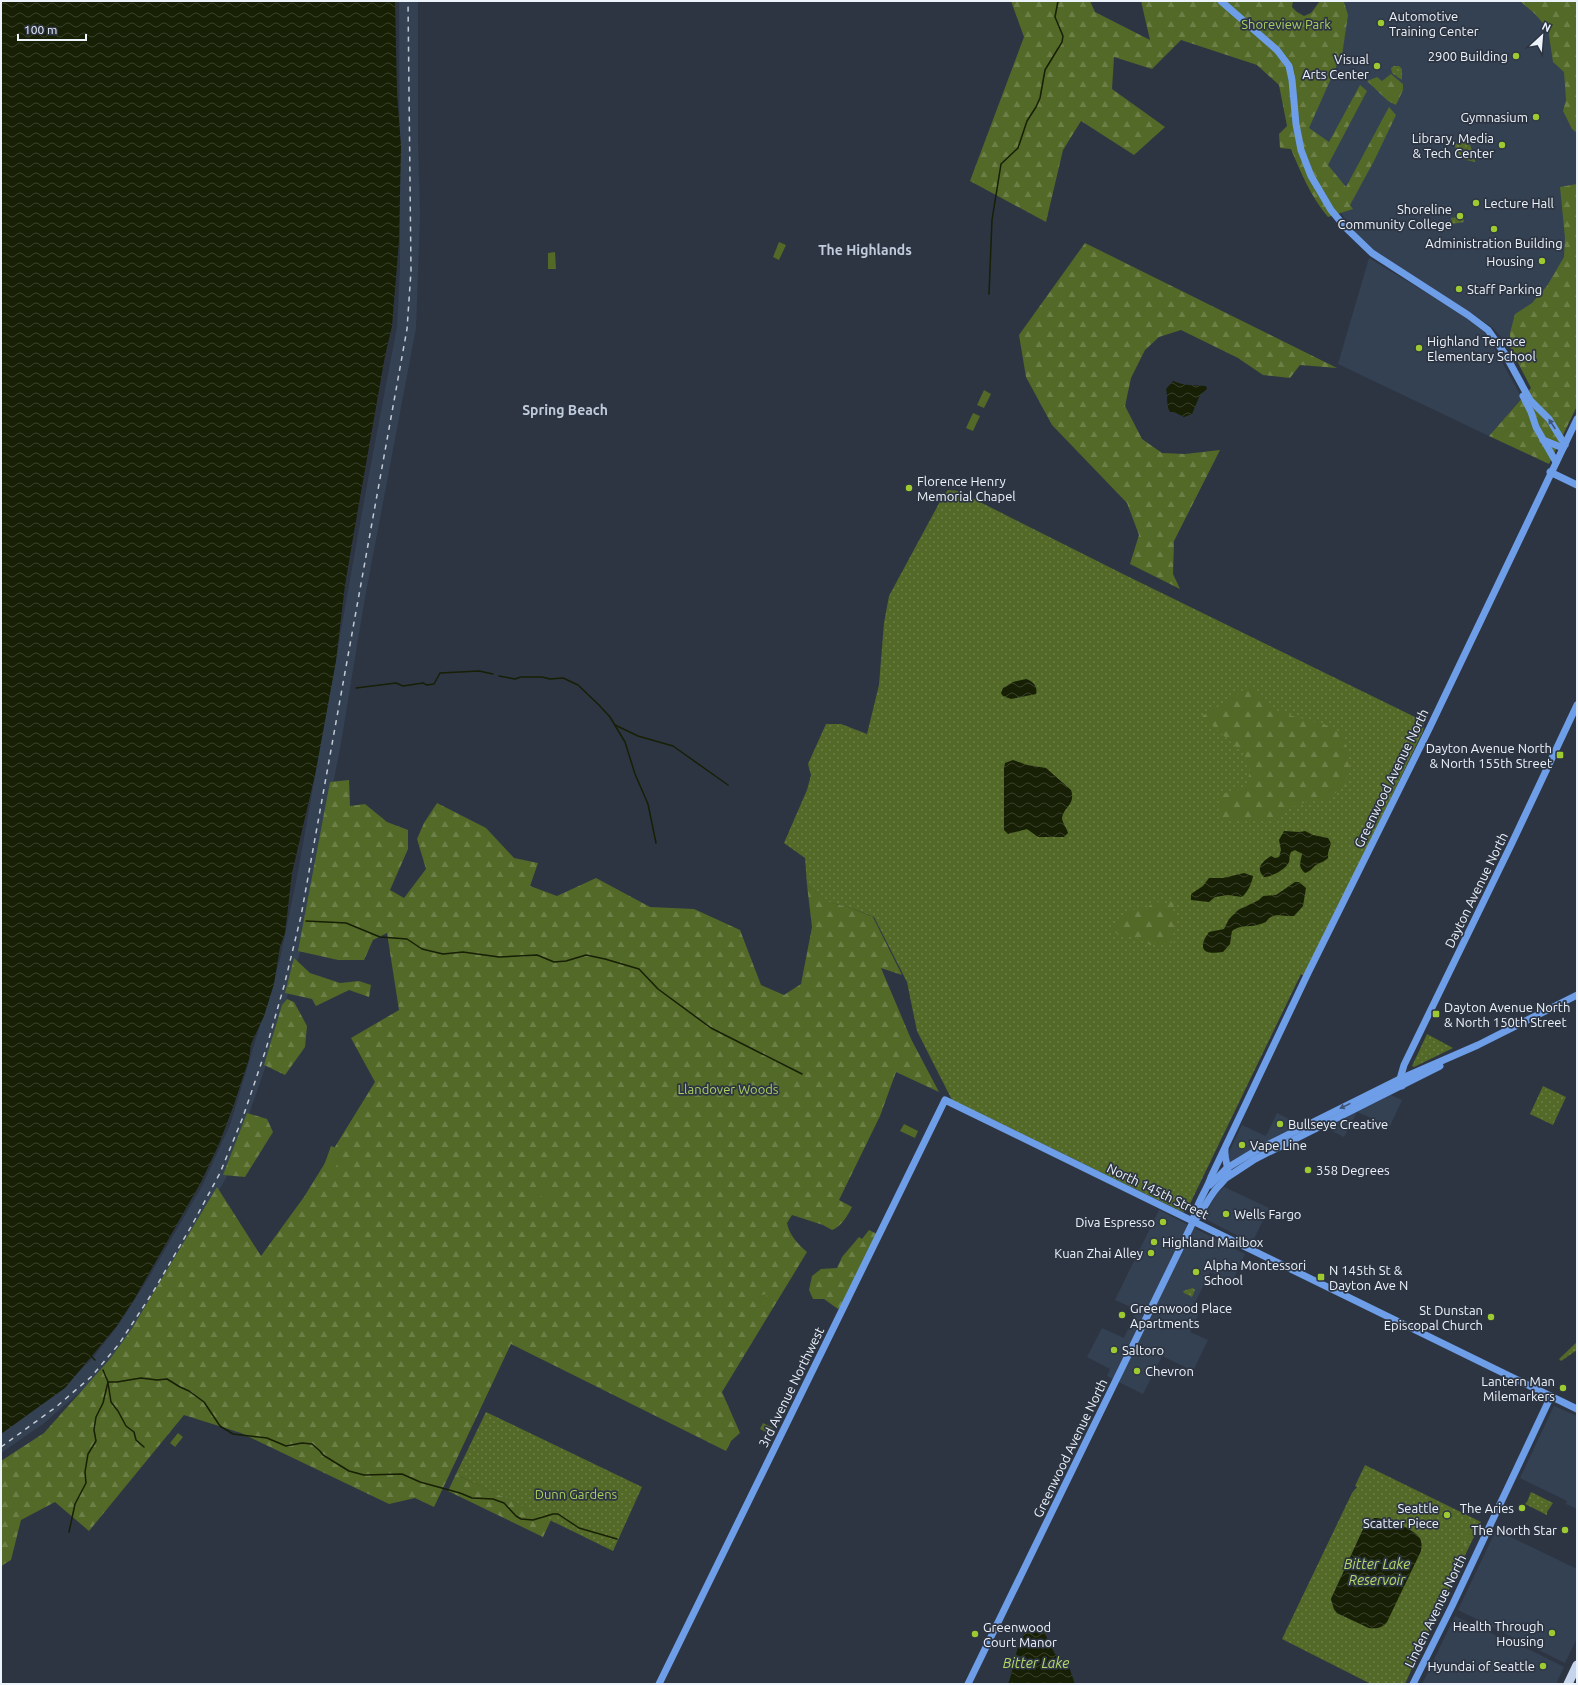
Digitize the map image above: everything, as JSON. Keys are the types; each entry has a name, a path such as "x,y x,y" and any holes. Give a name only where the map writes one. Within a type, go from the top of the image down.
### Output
{"highway":[{"path":"1568,1684 1577,1665"}],"street":[{"path":"1221,1 1277,50 1289,66 1292,80 1296,124 1301,150 1311,176 1331,210 1346,228 1369,250 1450,303 1488,330 1505,354 1530,400 1549,419 1564,446"},
{"path":"1505,354 1510,371 1543,440 1556,462"},
{"name":"Greenwood Avenue North","path":"1193,1222 1194,1213 1208,1188 1211,1176 1308,973 1429,729 1550,472 1577,420"},
{"path":"1543,440 1564,446"},
{"path":"1550,472 1577,485"},
{"name":"Dayton Avenue North","path":"1401,1083 1404,1065 1514,840 1577,705"},
{"path":"1224,1180 1236,1170 1401,1083 1577,995"},
{"path":"1208,1188 1227,1168 1257,1150 1401,1083"},
{"name":"North 145th Street","path":"945,1100 1577,1409"},
{"name":"3rd Avenue Northwest","path":"659,1684 945,1100"},
{"name":"Greenwood Avenue North","path":"968,1684 1193,1222 1228,1174 1224,1157 1226,1146"},
{"name":"Linden Avenue North","path":"1413,1684 1455,1600 1551,1396"}],"shaded area":[{"path":"399,1 418,1 418,144 420,214 416,328 364,603 341,743 301,949 273,1045 233,1160 226,1178 193,1237 105,1370 43,1424 1,1453 1,1433 64,1386 92,1359 119,1324 148,1279 202,1186 230,1125 280,959 298,872 364,501 397,327 400,265"},
{"name":"Shoreline Community College","path":"1328,1 1577,1 1577,406 1540,404 1510,347 1492,327 1375,251 1352,229 1341,213 1333,209 1311,170 1303,40"},
{"name":"Highland Terrace Elementary School","path":"1369,258 1461,314 1486,333 1522,398 1489,436 1338,364"},
{"path":"1391,1095 1402,1100 1390,1126 1357,1112 1344,1137 1332,1131 1330,1125"},
{"path":"1277,1113 1301,1125 1231,1161 1226,1158 1242,1125 1266,1136"},
{"path":"1224,1187 1269,1208 1252,1243 1203,1218 1216,1195"},
{"path":"1159,1210 1245,1254 1232,1282 1210,1272 1192,1309 1199,1313 1190,1332 1208,1340 1193,1371 1162,1356 1143,1394 1107,1376 1110,1369 1087,1357 1102,1328 1124,1338 1137,1310 1115,1300"},
{"path":"1554,1406 1577,1416 1577,1509 1566,1504 1567,1501 1520,1478"},
{"path":"1496,1530 1577,1569 1577,1638 1565,1663 1458,1610"},
{"path":"1455,1616 1501,1638 1502,1636 1564,1667 1556,1684 1422,1684"}],"green space":[{"name":"Shoreview Park","path":"1011,1 1090,1 1095,12 1150,40 1141,1 1293,1 1292,7 1304,16 1311,13 1320,1 1349,1 1344,2 1348,15 1341,62 1337,65 1309,128 1329,142 1360,85 1367,91 1328,165 1346,187 1389,107 1396,115 1374,161 1350,205 1353,209 1328,217 1311,193 1291,149 1280,148 1279,134 1287,126 1279,85 1257,65 1181,40 1152,69 1114,57 1112,89 1165,127 1134,155 1081,121 1063,150 1046,222 970,181 1024,37"},
{"path":"1520,1 1577,1 1577,133 1572,129 1563,111 1566,100 1564,72 1553,62 1548,29 1535,14"},
{"path":"1394,66 1399,66 1402,69 1402,80 1392,73 1391,68"},
{"path":"1391,74 1403,84 1403,90 1396,105 1388,101 1367,81 1377,77 1382,81"},
{"path":"1465,140 1469,142 1474,154 1475,162 1461,157 1454,145"},
{"path":"1577,184 1577,406 1549,464 1489,436 1531,388 1510,347 1510,333 1515,314 1532,303 1547,286 1564,257 1565,238 1560,187"},
{"path":"1463,216 1464,222 1452,224 1451,218"},
{"path":"779,242 786,245 779,260 773,257"},
{"path":"1085,243 1337,368 1300,365 1290,378 1263,375 1238,358 1181,330 1159,337 1145,350 1131,378 1125,406 1142,439 1162,453 1185,454 1220,450 1174,541 1173,574 1180,589 1130,564 1139,535 1127,503 1052,425 1026,377 1019,335"},
{"path":"555,252 556,269 548,269 548,253"},
{"path":"984,390 991,394 984,408 977,405"},
{"path":"973,413 980,416 973,431 966,428"},
{"path":"948,490 958,491 1127,576 1419,719 1424,724 1423,731 1305,976 1301,974 1187,1210 1183,1212 952,1100 917,1031 907,982 874,917 851,908 828,902 807,885 805,858 784,843 807,790 811,775 808,764 826,724 841,724 867,734 879,685 884,623 889,596 943,496"},
{"path":"1251,685 1263,701 1281,713 1324,724 1344,734 1349,767 1345,786 1327,799 1298,804 1274,819 1219,820 1222,794 1246,787 1250,771 1244,754 1202,716"},
{"name":"Llandover Woods","path":"349,780 350,806 365,804 387,822 408,830 408,849 390,890 404,898 426,869 417,839 424,823 437,803 486,828 514,858 538,863 530,886 557,896 596,878 650,907 694,909 740,930 761,985 784,995 801,984 812,927 807,885 829,902 851,908 873,917 902,975 881,968 911,1039 939,1092 896,1072 880,1116 839,1200 852,1207 844,1220 832,1230 823,1225 792,1215 787,1223 792,1235 807,1252 722,1392 740,1433 731,1441 726,1451 511,1344 434,1507 415,1498 389,1504 241,1433 184,1415 89,1531 55,1502 21,1520 11,1560 1,1566 1,1461 44,1433 110,1359 131,1330 217,1187 261,1256 304,1197 375,1082 351,1038 399,1010 387,933 373,940 364,960 338,960 298,951 330,782"},
{"path":"1171,900 1175,900 1173,911 1178,916 1173,929 1174,942 1150,945 1137,938 1117,934 1111,928 1137,908 1148,907 1153,903 1159,902 1164,905"},
{"path":"294,958 310,973 340,983 359,981 371,985 369,997 349,990 316,1006 312,999 285,993"},
{"path":"287,999 294,1002 307,1026 305,1047 285,1075 264,1065 282,1005"},
{"path":"1427,1034 1453,1048 1414,1067 1412,1066"},
{"path":"1543,1086 1566,1097 1553,1125 1530,1114"},
{"path":"247,1113 267,1119 273,1132 245,1177 223,1175"},
{"path":"904,1124 918,1131 915,1138 900,1131"},
{"path":"331,1146 342,1150 333,1175 322,1171"},
{"path":"544,1190 551,1196 547,1201 540,1195"},
{"path":"869,1230 877,1234 840,1308 838,1309 824,1299 813,1299 809,1290 812,1276 821,1269 837,1268 842,1257 859,1237 862,1239"},
{"path":"1193,1288 1195,1290 1192,1297 1183,1291"},
{"path":"766,1294 768,1306 761,1307 759,1296"},
{"path":"1577,1342 1577,1350 1561,1361 1559,1359"},
{"name":"Dunn Gardens","path":"486,1412 642,1487 613,1551 456,1474"},
{"path":"763,1423 773,1428 770,1434 760,1429"},
{"path":"178,1433 183,1437 175,1447 170,1443"},
{"path":"1365,1465 1481,1522 1423,1643 1415,1650 1417,1657 1405,1684 1371,1684 1282,1639 1352,1493 1357,1487 1355,1486","holes":["1369,1521 1369,1628 1337,1613 1331,1599 1365,1525"]},
{"path":"456,1474 551,1520 543,1537 448,1491"},
{"path":"1531,1492 1553,1503 1547,1512 1547,1515 1525,1504"},
{"path":"1470,1530 1473,1532 1471,1538 1467,1546 1464,1546 1464,1541"},
{"path":"1435,1608 1437,1611 1422,1643 1420,1641 1433,1609"}],"water":[{"path":"1,1 395,1 397,93 401,146 399,241 392,326 385,356 345,585 336,661 315,775 292,873 285,933 280,947 274,984 264,1016 251,1044 249,1059 219,1144 201,1182 135,1298 116,1327 65,1388 1,1434"},
{"path":"1173,381 1185,385 1206,386 1207,389 1200,395 1192,414 1184,417 1174,412 1170,412 1166,389"},
{"path":"1026,679 1031,681 1034,685 1036,694 1011,699 1003,696 1001,693 1003,688 1013,682"},
{"path":"1013,760 1027,765 1046,768 1071,790 1072,799 1062,818 1068,833 1064,837 1038,837 1027,829 1008,834 1004,830 1004,768 1005,763"},
{"path":"1284,831 1305,831 1313,835 1328,838 1331,843 1328,858 1305,873 1300,866 1302,854 1295,850 1291,852 1289,862 1282,870 1264,877 1260,871 1261,865 1271,856 1275,858 1279,857 1281,850 1279,840"},
{"path":"1244,873 1253,876 1249,888 1242,897 1228,895 1215,897 1209,902 1191,900 1191,894 1203,886 1209,878 1223,878"},
{"path":"1295,882 1299,882 1306,888 1303,906 1294,916 1278,915 1272,917 1266,922 1254,926 1239,927 1232,931 1230,944 1223,952 1211,953 1204,950 1203,943 1209,932 1224,929 1229,919 1238,910 1259,900 1263,896 1276,895"},
{"name":"Bitter Lake Reservoir","path":"1374,1518 1391,1521 1410,1530 1419,1538 1422,1545 1421,1551 1387,1622 1379,1628 1369,1628 1337,1613 1331,1599 1365,1525"},
{"name":"Bitter Lake","path":"1034,1624 1042,1628 1055,1654 1068,1664 1075,1684 1008,1684 1023,1635"}],"waterway":[{"path":"989,294 992,220 1001,164 1018,148 1027,121 1040,98 1045,70 1062,42 1063,36 1055,17 1058,1"},
{"path":"356,688 396,683 403,686 423,683 427,685 434,684 440,673 479,671 493,674"},
{"path":"499,676 515,679 521,677 542,677 550,679 563,678 578,685 599,705 610,717 625,742 635,774 648,804 656,843"},
{"path":"615,725 638,736 673,746 728,785"},
{"path":"306,921 346,923 380,937 407,939 422,949 443,954 463,952 499,957 537,955 554,962 566,961 586,955 639,969 658,989 711,1028 802,1074"},
{"path":"91,1356 95,1360"},
{"path":"103,1370 108,1382 141,1378 157,1380 167,1379 189,1391 204,1402 220,1426 233,1434 267,1438 286,1446 302,1443 312,1444 323,1455 349,1471 364,1475 402,1474 420,1482 460,1493 472,1498 493,1499 504,1503 516,1516 521,1519 533,1520 558,1514 579,1528 617,1539"},
{"path":"69,1532 75,1504 86,1483 85,1472 88,1454 96,1441 94,1430 96,1417 103,1403 108,1382"},
{"path":"108,1383 111,1402 126,1426 134,1432 136,1440 144,1447"}],"railway":[{"path":"1,1447 56,1407 91,1377 119,1344 153,1292 220,1173 243,1117 266,1049 284,986 301,916 407,329 411,271 408,1"}],"place":[{"name":"Automotive Training Center","path":"1381,23"},
{"name":"2900 Building","path":"1516,56"},
{"name":"Visual Arts Center","path":"1377,66"},
{"name":"Gymnasium","path":"1536,117"},
{"name":"Library, Media & Tech Center","path":"1502,145"},
{"name":"Lecture Hall","path":"1476,203"},
{"name":"Shoreline Community College","path":"1460,216"},
{"name":"Administration Building","path":"1494,229"},
{"name":"Housing","path":"1542,261"},
{"name":"Staff Parking","path":"1459,289"},
{"name":"Highland Terrace Elementary School","path":"1419,348"},
{"name":"Florence Henry Memorial Chapel","path":"909,488"},
{"name":"Dayton Avenue North & North 155th Street","path":"1560,755"},
{"name":"Dayton Avenue North & North 150th Street","path":"1436,1014"},
{"name":"Bullseye Creative","path":"1280,1124"},
{"name":"Vape Line","path":"1242,1145"},
{"name":"358 Degrees","path":"1308,1170"},
{"name":"Wells Fargo","path":"1226,1214"},
{"name":"Diva Espresso","path":"1163,1222"},
{"name":"Highland Mailbox","path":"1154,1242"},
{"name":"Kuan Zhai Alley","path":"1151,1253"},
{"name":"Alpha Montessori School","path":"1196,1272"},
{"name":"N 145th St & Dayton Ave N","path":"1321,1277"},
{"name":"Greenwood Place Apartments","path":"1122,1315"},
{"name":"St Dunstan Episcopal Church","path":"1491,1317"},
{"name":"Saltoro","path":"1114,1350"},
{"name":"Chevron","path":"1137,1371"},
{"name":"Lantern Man Milemarkers","path":"1563,1388"},
{"name":"The Aries","path":"1522,1508"},
{"name":"Seattle Scatter Piece","path":"1447,1515"},
{"name":"The North Star","path":"1565,1530"},
{"name":"Health Through Housing","path":"1552,1633"},
{"name":"Greenwood Court Manor","path":"975,1634"},
{"name":"Hyundai of Seattle","path":"1543,1666"}],"district":[{"name":"The Highlands","path":"865,250"},
{"name":"Spring Beach","path":"565,410"}]}
